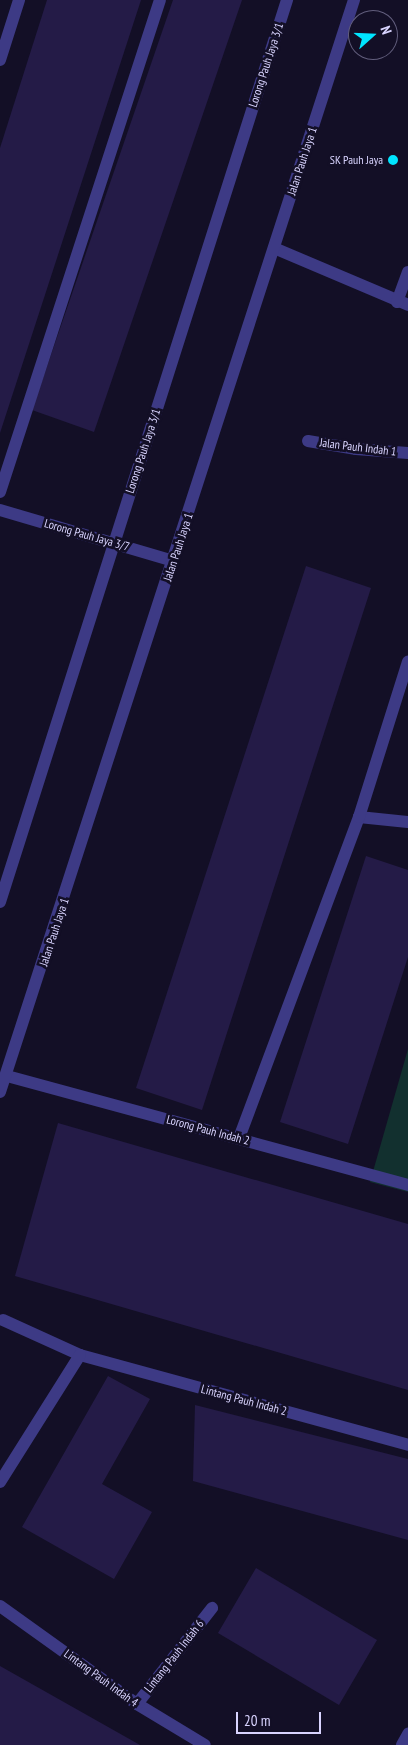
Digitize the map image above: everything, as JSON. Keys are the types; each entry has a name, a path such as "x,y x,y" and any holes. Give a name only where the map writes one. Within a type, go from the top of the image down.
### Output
{"street":[{"path":"0,60 19,0"},
{"path":"0,492 160,0"},
{"name":"Lorong Pauh Jaya 3/1","path":"0,902 287,0"},
{"name":"Jalan Pauh Jaya 1","path":"0,1092 7,1076 174,561 354,0"},
{"path":"274,248 402,304 408,272"},
{"name":"Jalan Pauh Indah 1","path":"308,441 408,453"},
{"name":"Lorong Pauh Jaya 3/7","path":"0,510 174,561"},
{"path":"239,1138 359,817 406,675 408,662"},
{"path":"359,817 408,822"},
{"name":"Lorong Pauh Indah 2","path":"7,1076 408,1185"},
{"name":"Lintang Pauh Indah 2","path":"3,1320 80,1355 408,1444"},
{"path":"0,1482 80,1355"},
{"name":"Lintang Pauh Indah 4","path":"0,1606 137,1704 205,1745"},
{"name":"Lintang Pauh Indah 6","path":"137,1704 212,1608"},
{"path":"402,1745 408,1734"}],"green space":[{"path":"408,1049 408,1192 370,1182"}],"building":[{"path":"47,0 141,0 0,433 0,148"},
{"path":"173,0 242,0 94,432 32,410"},
{"path":"306,566 371,588 202,1110 136,1088"},
{"path":"366,856 408,870 408,957 348,1144 280,1122"},
{"path":"58,1123 408,1224 408,1390 15,1276"},
{"path":"108,1376 150,1399 102,1484 152,1512 114,1579 22,1527"},
{"path":"195,1405 408,1459 408,1540 193,1481"},
{"path":"256,1568 377,1640 339,1705 218,1633"},
{"path":"0,1666 140,1745 0,1745"}],"place":[{"name":"SK Pauh Jaya","path":"393,160"}]}
